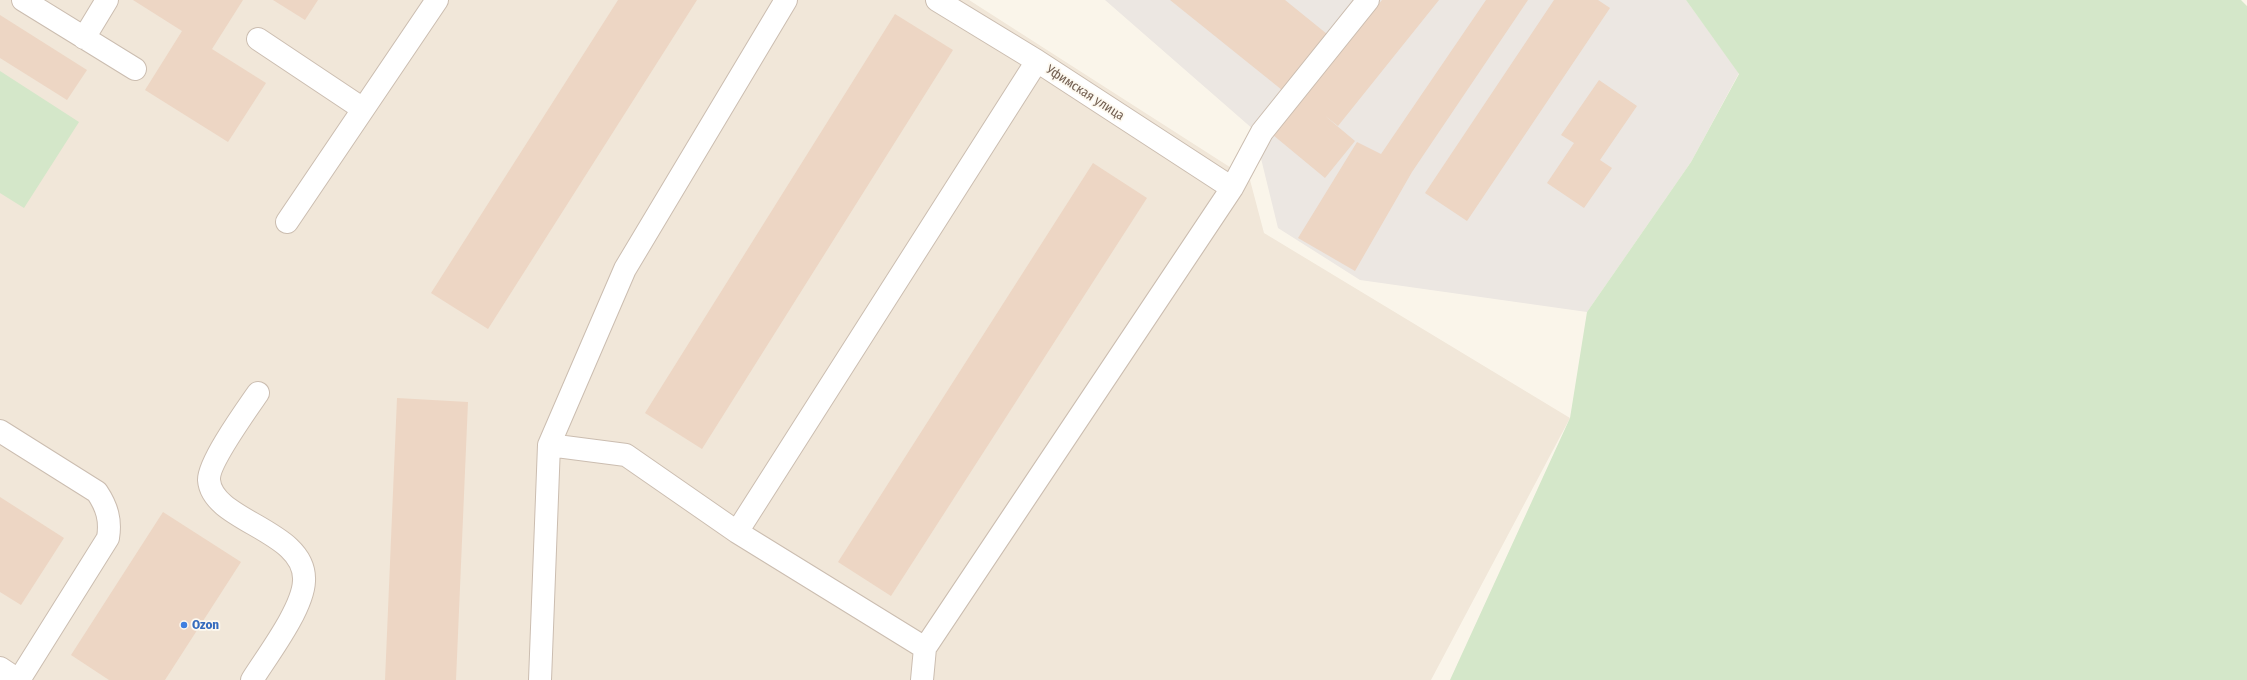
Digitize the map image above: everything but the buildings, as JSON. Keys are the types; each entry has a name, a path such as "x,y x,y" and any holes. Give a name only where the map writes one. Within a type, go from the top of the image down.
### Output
{"street":[{"path":"23,0 135,69"},
{"path":"84,38 108,0"},
{"path":"287,222 437,0"},
{"path":"540,680 549,445 625,269 786,0"},
{"name":"Уфимская улица","path":"937,0 1037,61 1232,188"},
{"path":"922,680 925,648 1232,188 1262,132 1368,0"},
{"path":"258,39 363,109"},
{"path":"737,532 1037,61"},
{"path":"252,680 297,608 305,581 299,559 280,540 224,504 213,493 209,479 213,464 258,393"},
{"path":"0,431 97,492 105,503 110,521 108,538 18,680 0,668"},
{"path":"549,445 626,455 737,532 925,648"}],"shaded area":[{"path":"0,0 969,0 1250,180 1264,233 1570,418 1431,680 0,680"},
{"path":"1105,0 1686,0 1739,73 1691,162 1587,312 1360,280 1278,228 1254,130"}],"green space":[{"path":"1686,0 2241,0 2247,6 2247,680 1450,680 1570,418 1587,312 1691,162 1739,74"},
{"path":"0,71 79,122 24,208 0,193"}],"place":[{"name":"Ozon","path":"184,625"}]}
